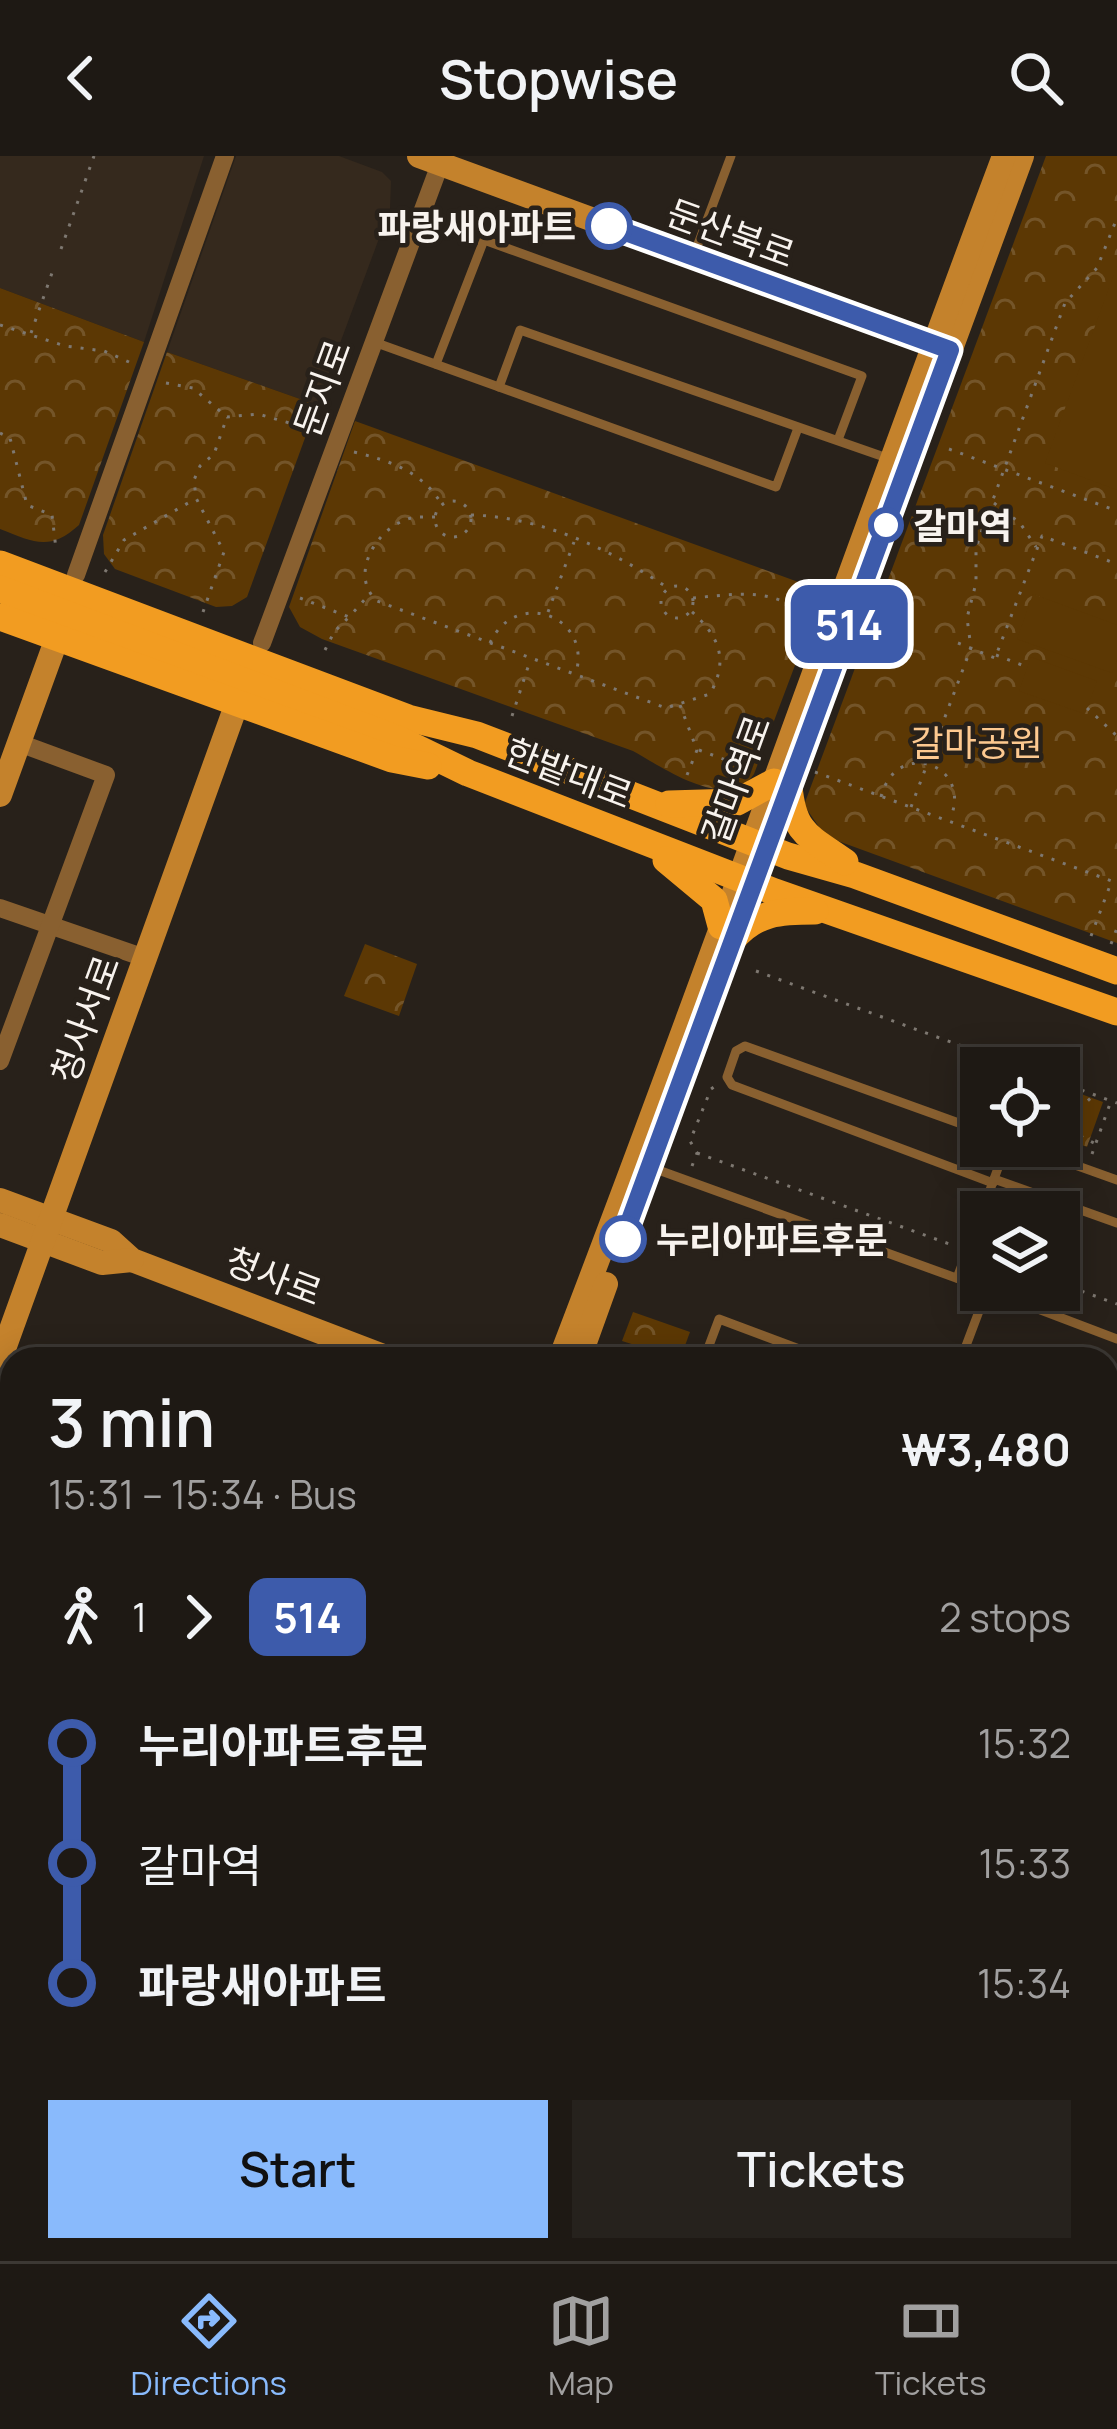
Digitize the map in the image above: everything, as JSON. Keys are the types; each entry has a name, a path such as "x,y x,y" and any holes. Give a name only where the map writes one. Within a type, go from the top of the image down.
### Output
{"main road":[{"name":"갈마역로","path":"565,1347 727,932 890,459 942,347 1004,156"},
{"name":"갈마역로","path":"780,776 942,347 1022,156"},
{"name":"둔산북로","path":"434,158 942,347"},
{"path":"0,546 420,704 477,735"},
{"name":"한밭대로","path":"0,564 408,718 477,735 759,844 1113,961"},
{"name":"한밭대로","path":"0,590 400,740 468,773 746,880 1117,1012"},
{"path":"0,617 392,759 468,773"},
{"path":"0,795 57,638"},
{"name":"청사서로","path":"5,1347 237,703"},
{"path":"654,805 737,802 780,776 803,832 855,874"},
{"path":"646,840 714,900 727,932 771,913 842,914"},
{"name":"갈마역로","path":"583,1347 650,1167 727,932"},
{"name":"청사로","path":"0,1200 102,1263 132,1260 360,1347"},
{"name":"청사로","path":"0,1225 47,1230"}],"street":[{"path":"76,575 225,156"},
{"name":"둔지로","path":"262,643 374,342 434,158"},
{"path":"0,1061 106,775 19,743"},
{"path":"0,908 145,958"}],"lane":[{"path":"693,257 731,156"},
{"path":"436,364 484,240 862,376 838,440"},
{"path":"500,387 520,330 890,459"},
{"path":"374,342 776,487 798,428"},
{"path":"960,1123 745,1046 736,1051 727,1076 732,1085 1117,1223"},
{"path":"650,1167 960,1279"},
{"path":"990,1191 999,1167"},
{"path":"1080,1167 1117,1180"},
{"path":"957,1278 960,1270"},
{"path":"965,1347 977,1311"},
{"path":"1043,1311 1117,1339"},
{"path":"708,1347 719,1319 794,1347"}],"path":[{"path":"61,249 94,156"},
{"path":"911,807 970,648 966,631 976,583 976,548 1065,302 1097,268 1117,218"},
{"path":"29,336 52,272"},
{"path":"0,325 29,336 104,351 129,362"},
{"path":"166,383 194,388 227,417 258,414 300,426"},
{"path":"203,612 224,551 196,498 194,480 200,466 214,454 227,417"},
{"path":"0,434 10,438 27,505 52,514 56,549"},
{"path":"949,449 1117,511"},
{"path":"354,452 397,463 431,487 442,505"},
{"path":"105,572 124,540 196,498"},
{"path":"435,517 442,505 459,502 470,515 533,524 622,558 668,588 683,586 693,598"},
{"path":"992,503 1021,523 1037,548"},
{"path":"435,517 442,533 454,537 465,532 470,515"},
{"path":"435,517 403,520 376,543 364,570 369,595 377,602 667,708 710,694 720,670 717,639 690,610"},
{"path":"958,643 995,658 1042,536 1117,564"},
{"path":"548,614 574,539"},
{"path":"668,588 661,601 667,615 677,618 690,610 693,598"},
{"path":"693,598 757,593 784,600 798,610"},
{"path":"325,650 334,632 369,595"},
{"path":"299,598 349,617"},
{"path":"490,643 496,629 512,616 548,614 562,620 575,638 580,657 576,675"},
{"path":"996,655 1028,667"},
{"path":"512,716 531,658"},
{"path":"680,705 697,750 682,787"},
{"path":"1087,708 1117,736"},
{"path":"697,750 780,776 881,797 1114,882 1088,944"},
{"path":"881,797 884,784 897,769 928,764 944,773 954,791 949,820"},
{"path":"1113,961 1117,928"},
{"path":"755,971 964,1047"},
{"path":"719,1083 710,1089 690,1141 697,1154 956,1246"},
{"path":"1080,1089 1114,1102 1092,1154"},
{"path":"1080,1110 1093,1094"},
{"path":"1080,1135 1095,1144"},
{"path":"692,1167 697,1154"},
{"path":"1080,1291 1117,1304"}],"shaded area":[{"path":"0,156 204,156 144,342 0,288"},
{"path":"236,156 339,156 382,172 391,181 390,209 317,405 167,352"}],"green space":[{"name":"갈마공원","path":"1046,156 1117,156 1117,943 838,841 821,830 804,805"},
{"path":"1117,266 1117,490 1045,463"},
{"path":"0,288 144,342 79,525 50,542 0,529"},
{"path":"167,352 317,405 247,597 232,606 216,607 115,569 104,554 103,535"},
{"path":"355,421 823,591 754,774 728,789 695,784 633,751 300,627 289,607"},
{"path":"1033,594 1117,625 1117,660 1112,673 1017,639"},
{"path":"1031,657 1097,681 1085,714 1019,691"},
{"path":"365,944 417,964 399,1016 344,996"},
{"path":"1080,1094 1103,1102 1087,1147 1080,1144"},
{"path":"633,1312 690,1332 684,1347 641,1347 622,1341"}],"bus line":[{"name":"514","path":"609,226 950,350 623,1239"}],"place":[{"name":"파랑새아파트","path":"609,226"},
{"name":"갈마역","path":"886,525"},
{"name":"누리아파트후문","path":"623,1239"}]}
